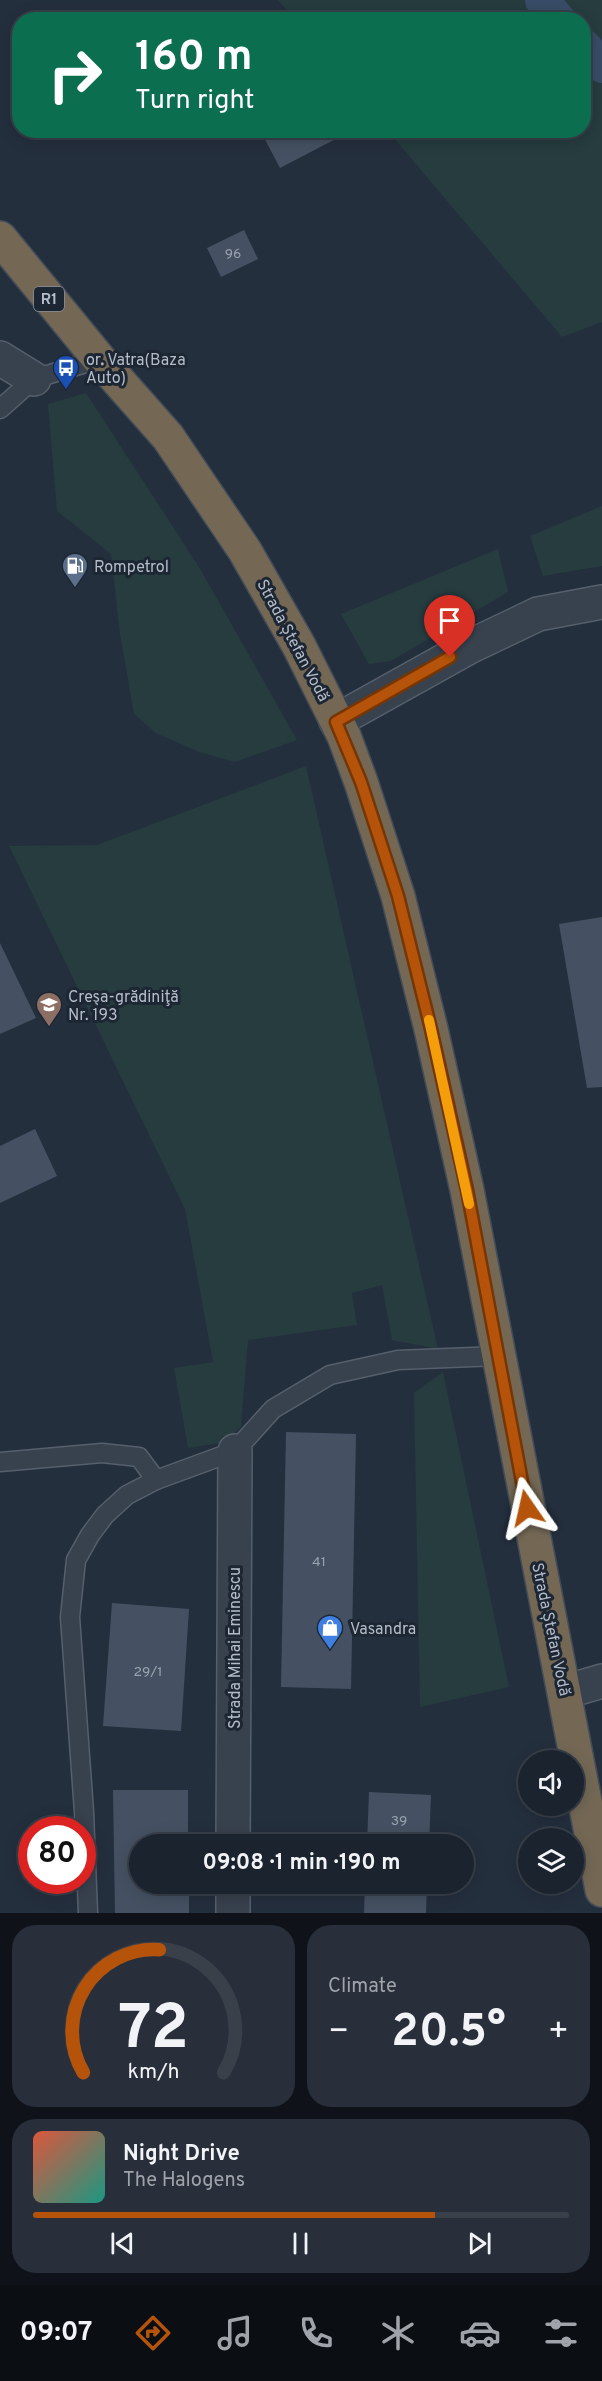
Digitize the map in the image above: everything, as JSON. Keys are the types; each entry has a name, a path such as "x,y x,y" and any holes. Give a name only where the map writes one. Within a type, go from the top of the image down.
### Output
{"highway":[{"name":"Strada Ștefan Vodă","path":"0,238 99,359 168,437 245,551 299,646 336,722 361,782 400,907 431,1029 467,1190 602,1890"}],"street":[{"path":"0,358 34,379"},
{"path":"336,722 469,647 538,614 602,602"},
{"name":"Strada Mihai Eminescu","path":"233,1834 235,1451"},
{"path":"565,1692 602,1681"},
{"path":"232,1913 233,1894"}],"lane":[{"path":"0,409 34,379 99,359"},
{"path":"88,1913 84,1812 70,1617 76,1560 90,1535 105,1515 126,1495 156,1479 235,1451 273,1409 330,1375 399,1360 498,1356"},
{"path":"0,1462 102,1453 139,1457 156,1479"}],"green space":[{"path":"278,0 602,0 602,322 562,337 394,138 591,138 591,12 289,12"},
{"path":"86,393 199,567 297,740 235,762 199,752 156,733 134,714 120,634 111,554 57,511 48,404"},
{"path":"602,506 602,566 543,576 530,536"},
{"path":"498,549 508,592 391,661 369,664 341,614"},
{"path":"306,766 438,1349 392,1340 382,1285 352,1293 357,1325 248,1340 241,1427 225,1442 188,1448 174,1368 213,1362 185,1209 9,846 97,845"},
{"path":"443,1372 509,1687 420,1707 414,1393"}],"building":[{"path":"264,138 338,138 280,168"},
{"path":"244,230 258,259 221,277 207,248"},
{"path":"602,917 602,1087 587,1088 559,924"},
{"path":"0,943 36,1018 0,1034"},
{"path":"35,1129 57,1176 0,1203 0,1146"},
{"path":"286,1432 356,1434 351,1689 281,1687"},
{"path":"112,1603 189,1609 181,1731 103,1726"},
{"path":"113,1790 188,1790 188,1834 129,1834 129,1894 189,1894 189,1913 115,1913"},
{"path":"369,1792 431,1795 429,1834 367,1834"},
{"path":"365,1894 427,1894 426,1913 364,1913"}],"waterway":[{"path":"542,0 552,12"},
{"path":"591,54 602,66"}],"slow traffic":[{"path":"429,1020 469,1204"}],"place":[{"name":"or. Vatra(Baza Auto)","path":"66,391"},
{"name":"Rompetrol","path":"75,589"},
{"name":"Creşa-grădiniţă Nr. 193","path":"49,1028"},
{"name":"Vasandra","path":"330,1651"}],"route":[{"path":"450,657 336,722 344,736 361,782 398,896 431,1029 467,1190 527,1508"}]}
